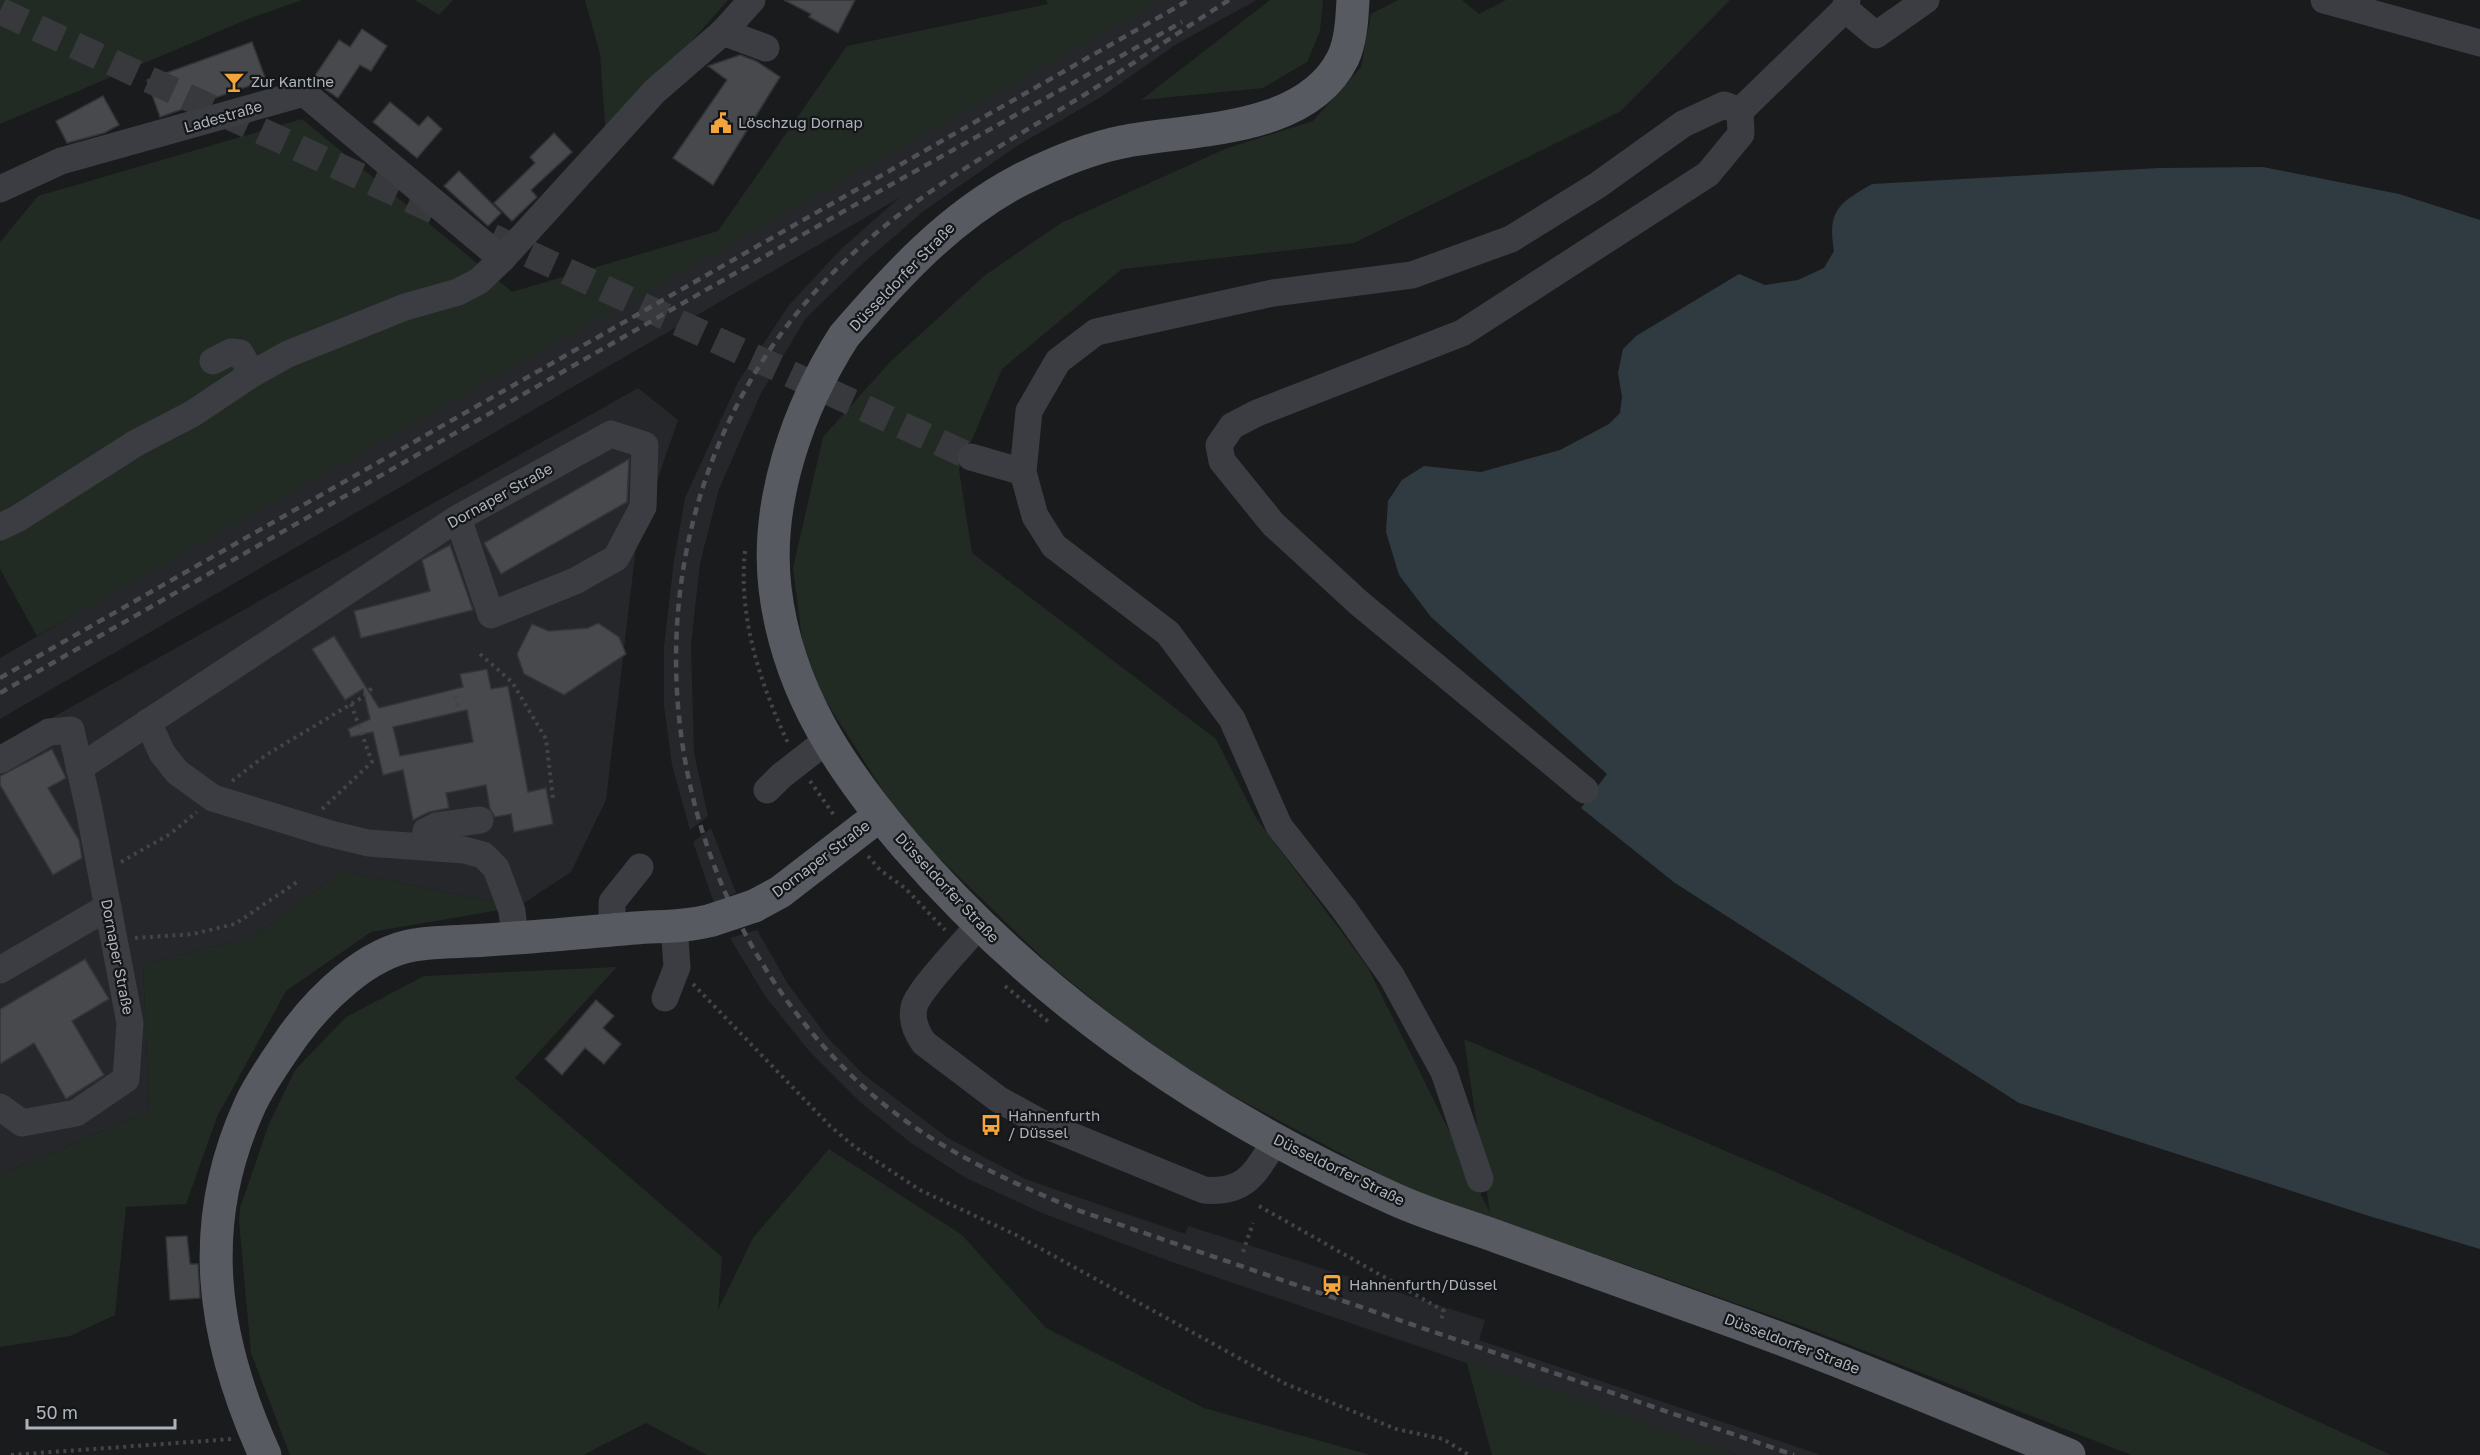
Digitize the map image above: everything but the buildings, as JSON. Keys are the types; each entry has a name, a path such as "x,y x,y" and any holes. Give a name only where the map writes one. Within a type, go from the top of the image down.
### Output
{"main road":[{"name":"Düsseldorfer Straße","path":"1353,0 1352,20 1344,56 1335,72 1311,96 1294,107 1262,119 1121,142 1092,151 1020,181 948,227 844,336 831,357 800,426 779,503 773,547 775,590 782,622 795,669 826,741 880,815 979,925 1101,1030 1166,1074 1276,1140 1397,1201 1784,1339 2069,1455"},
{"name":"Dornaper Straße","path":"260,1445 232,1372 220,1314 214,1255 216,1218 227,1162 250,1103 306,1018 324,998 367,965 412,945 674,925 712,920 754,906 780,892 880,815"}],"street":[{"path":"0,527 45,502 136,443 192,414 252,374 331,335 405,307 458,292 479,281 502,259 655,91 723,32 752,0"},
{"path":"1584,790 1359,603 1273,524 1222,461 1220,445 1232,426 1257,413 1462,333 1708,174 1741,134 1740,111 1846,5 1876,35 1926,0"},
{"path":"2324,0 2480,43"},
{"path":"723,32 766,48"},
{"name":"Ladestraße","path":"0,189 61,161 304,93 502,259"},
{"path":"1480,1179 1444,1072 1392,977 1344,909 1279,826 1232,719 1168,633 1054,546 1035,516 1023,472 1029,411 1058,361 1096,332 1273,293 1412,275 1511,239 1598,185 1683,124 1724,105 1740,111"},
{"path":"213,361 231,352 240,354 252,374"},
{"name":"Dornaper Straße","path":"79,768 458,518 611,434 645,445 643,507 616,558 575,581 491,615 458,518"},
{"path":"971,457 1023,472"},
{"path":"148,722 162,753 177,772 213,798 327,833 368,843 424,846 483,855 496,868 512,911 514,938"},
{"name":"Dornaper Straße","path":"0,760 49,732 71,730 130,1023 126,1079 76,1113 22,1123 0,1107"},
{"path":"767,790 781,776 826,741"},
{"path":"424,846 426,831 436,826 480,820"},
{"path":"612,930 612,902 640,867"},
{"path":"0,970 108,907"},
{"path":"665,998 677,967 674,925"},
{"path":"979,925 925,990 915,1005 913,1016 918,1035 924,1043 998,1099 1045,1125 1204,1190 1221,1190 1240,1186 1251,1177 1276,1140"}],"path":[{"path":"480,654 512,682 546,739 553,799"},
{"path":"455,696 459,710"},
{"path":"323,805 372,762 351,704"},
{"path":"113,939 159,938 234,924 297,882"},
{"path":"677,967 830,1126 884,1168 920,1190 1016,1235 1286,1384 1327,1403 1396,1429 1443,1439 1469,1455"},
{"path":"1259,1206 1444,1311 1441,1320"},
{"path":"1243,1252 1253,1223"},
{"path":"11,1455 221,1441 260,1445"}],"shaded area":[{"path":"0,0 302,0 253,17 0,124"},
{"path":"415,0 453,0 439,15"},
{"path":"585,0 728,0 606,138 600,54"},
{"path":"1046,0 1161,0 37,636 0,569 0,242 38,196 302,119 512,292 718,231 847,46 1048,4"},
{"path":"1153,0 1257,0 1175,45 1101,97 1017,146 925,210 860,266 806,318 762,391 719,489 700,563 691,645 694,753 708,816 690,830 672,765 664,706 664,647 674,560 685,498 738,382 789,305 841,249 899,198 0,719 0,658 807,188"},
{"path":"1270,0 1323,0 1320,31 1307,62 1263,88 1141,100"},
{"path":"1398,0 1462,0 1479,14 1506,0 1730,0 1621,111 1354,243 1122,269 1002,369 959,470 972,553 1216,739 1256,818 1367,966 1490,1213 1464,1039 1782,1175 2391,1455 2131,1455 1806,1328 1402,1186 1171,1063 1050,965 905,825 806,670 793,568 823,437 890,362 984,276 1061,223 1225,149 1313,121 1361,67 1371,14"},
{"path":"2263,167 2399,194 2480,220 2480,1249 2369,1216 2019,1103 1675,883 1581,808 1607,774 1431,617 1399,575 1386,532 1388,501 1402,480 1424,466 1481,472 1560,450 1609,424 1620,413 1622,397 1618,373 1623,349 1636,336 1739,274 1765,285 1798,280 1824,268 1834,251 1832,225 1838,209 1844,202 1872,184 2160,168"},
{"path":"638,388 678,420 637,539 606,800 571,872 518,907 343,871 252,937 143,964 149,1111 0,1175 0,747"},
{"path":"711,828 736,893 714,903 693,842"},
{"path":"343,871 518,907 371,932 286,991 217,1117 186,1204 126,1207 115,1315 70,1336 0,1347 0,1175 149,1111 143,964 252,937"},
{"path":"757,930 788,984 828,1038 863,1074 948,1138 1025,1179 1185,1234 1188,1226 1485,1320 1479,1340 1821,1455 1736,1455 1169,1261 1042,1213 966,1178 911,1143 860,1102 809,1051 765,996 730,938"},
{"path":"617,967 515,1078 722,1257 718,1310 753,1238 829,1149 962,1235 1046,1328 1204,1408 1370,1455 707,1455 646,1423 583,1455 290,1455 251,1353 239,1221 240,1208 269,1124 295,1070 346,1017 424,976"},
{"path":"1466,1360 1736,1455 1492,1455"}],"tunnel":[{"path":"0,11 444,215"},
{"path":"492,237 971,457"}],"railway":[{"path":"0,678 1189,0"},
{"path":"1229,0 1084,95 941,184 874,235 813,294 748,385 704,484 681,588 677,694 693,799 728,900 782,994 854,1078 905,1121 932,1139 990,1171 1080,1211 1794,1455"},
{"path":"0,693 860,202 1182,22"}],"place":[{"name":"Zur Kantine","path":"234,82"},
{"name":"Löschzug Dornap","path":"721,123"},
{"name":"Hahnenfurth / Düssel","path":"991,1125"},
{"name":"Hahnenfurth/Düssel","path":"1332,1285"}]}
